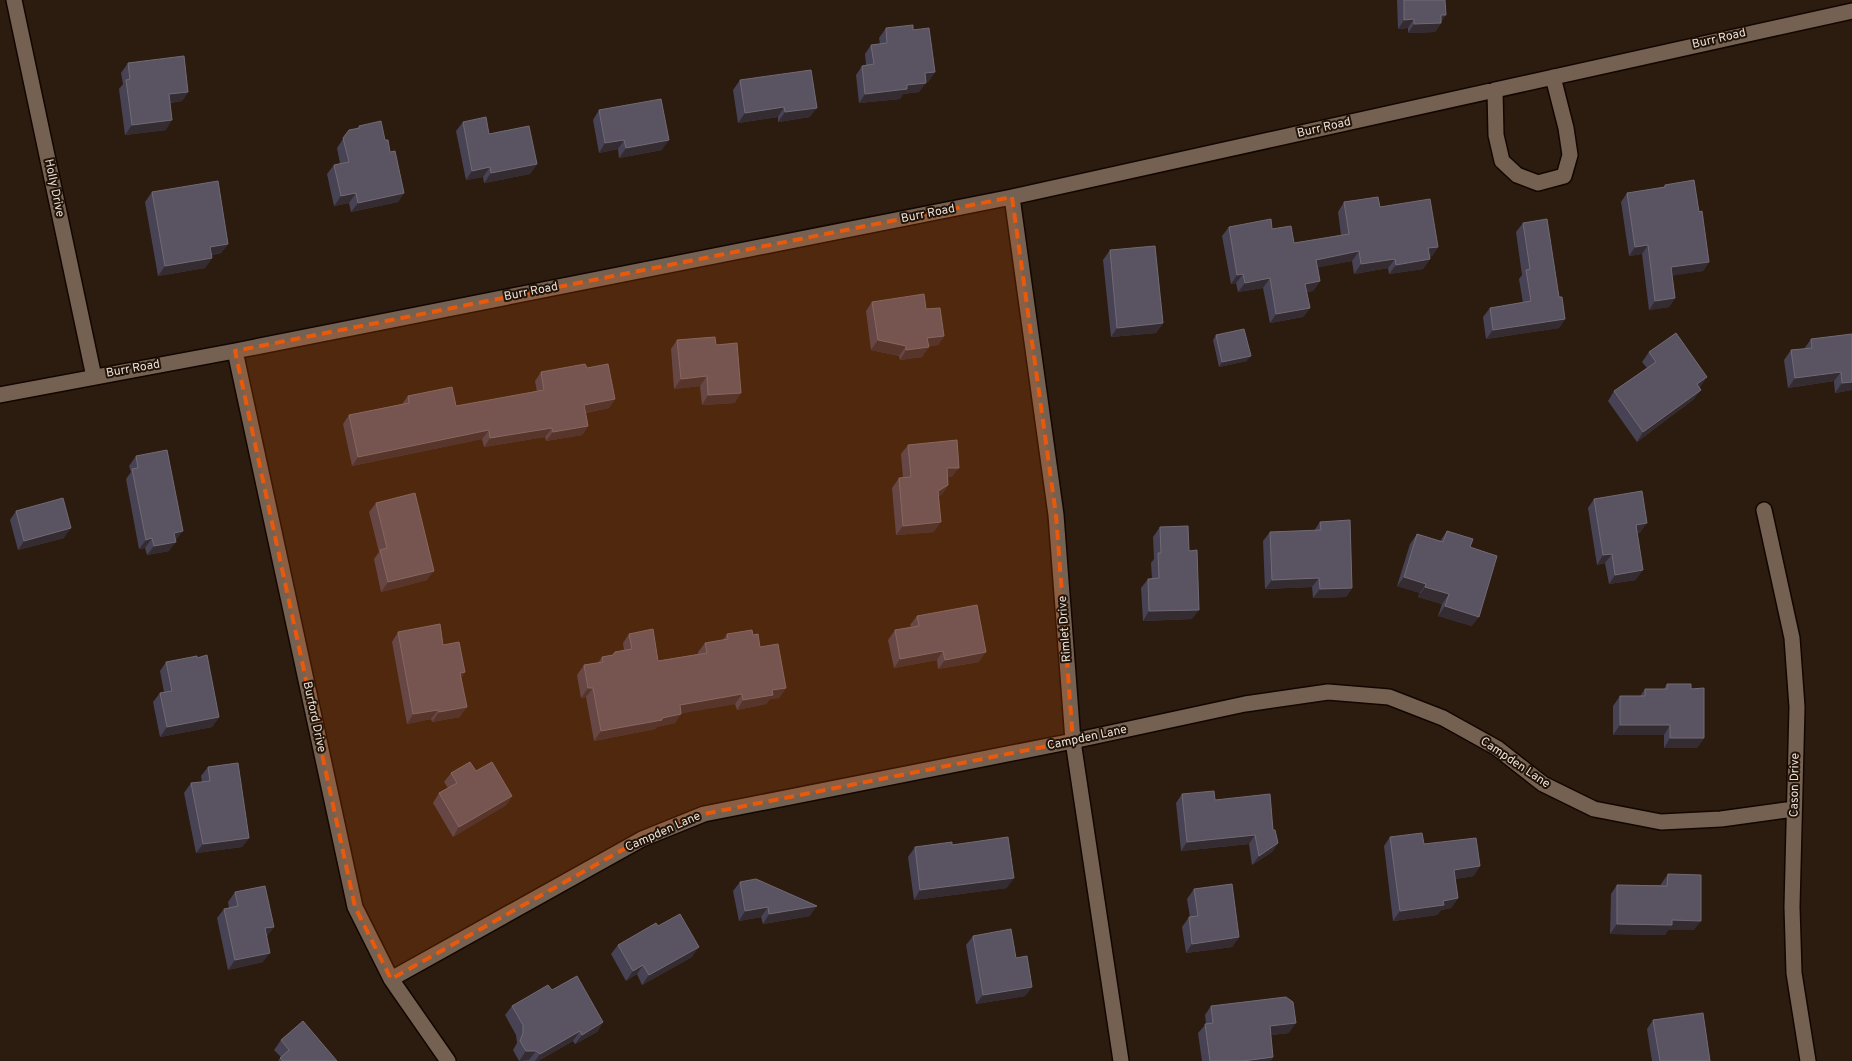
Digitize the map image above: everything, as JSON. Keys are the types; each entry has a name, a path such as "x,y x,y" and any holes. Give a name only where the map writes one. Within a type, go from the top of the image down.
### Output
{"street":[{"name":"Holly Drive","path":"14,0 94,377"},
{"name":"Burr Road","path":"0,396 1012,197 1852,11"},
{"path":"1495,90 1496,135 1502,161 1516,175 1538,183 1564,176 1570,155 1566,128 1552,77"},
{"name":"Rimlet Drive","path":"1012,197 1056,515 1073,742 1121,1061"},
{"name":"Burford Drive","path":"235,351 355,907 391,979 448,1061"},
{"name":"Cason Drive","path":"1764,510 1792,638 1797,707 1792,907 1794,973 1808,1061"},
{"name":"Campden Lane","path":"391,979 642,839 704,814 1073,742 1245,704 1328,692 1389,697 1443,718 1497,748 1543,784 1594,809 1661,822 1721,819 1794,809"}],"highlighted area":[{"path":"1012,197 1056,515 1073,741 704,814 642,839 391,979 355,907 235,351"}],"building":[{"path":"1404,0 1445,0 1446,15 1441,15 1441,23 1414,24 1414,19 1404,20"},
{"path":"913,25 913,30 929,28 935,72 925,73 926,83 907,85 907,89 865,94 862,66 874,64 871,45 887,43 886,28"},
{"path":"184,56 188,92 169,94 172,120 132,125 126,80 130,79 128,63"},
{"path":"811,70 817,108 785,112 784,107 745,113 740,80"},
{"path":"661,99 669,140 626,148 624,140 605,143 599,110"},
{"path":"486,117 489,134 529,126 537,164 491,173 490,167 472,171 463,122"},
{"path":"381,121 390,152 395,151 404,193 358,203 356,193 341,196 334,165 349,162 343,138 349,130"},
{"path":"1694,180 1699,212 1702,211 1709,262 1671,267 1675,298 1655,301 1648,245 1635,247 1627,193"},
{"path":"218,181 228,244 210,247 212,258 165,266 152,192"},
{"path":"1378,197 1380,207 1430,199 1438,247 1428,248 1430,259 1396,265 1395,259 1361,264 1359,251 1316,260 1320,281 1305,284 1310,308 1276,314 1270,278 1245,283 1243,274 1237,275 1229,227 1271,219 1272,229 1291,226 1294,243 1349,234 1344,202"},
{"path":"1547,219 1559,297 1562,297 1565,319 1493,330 1490,308 1531,301 1526,270 1530,269 1523,223"},
{"path":"1155,246 1163,323 1117,328 1110,250"},
{"path":"924,294 926,309 940,308 944,336 927,338 929,347 906,350 906,346 878,340 872,302"},
{"path":"1244,329 1251,356 1222,362 1216,335"},
{"path":"1676,333 1707,377 1697,384 1701,390 1643,432 1614,391 1656,362 1649,352"},
{"path":"1852,334 1852,382 1842,383 1841,372 1795,378 1791,350 1812,348 1811,339"},
{"path":"715,337 716,345 737,343 741,393 708,395 707,376 681,379 677,340"},
{"path":"585,364 587,368 608,364 615,399 584,405 588,426 553,432 552,428 490,438 489,430 358,457 349,415 409,403 408,396 452,387 456,406 544,390 541,372"},
{"path":"957,440 959,468 947,468 948,485 938,491 941,522 903,526 899,478 911,477 908,445"},
{"path":"167,450 183,531 174,533 176,542 154,546 152,538 146,540 132,469 138,468 136,456"},
{"path":"1642,491 1647,523 1636,525 1643,570 1615,575 1612,554 1603,555 1594,499"},
{"path":"415,493 434,571 388,582 380,550 387,548 376,503"},
{"path":"63,498 71,528 24,541 16,511"},
{"path":"1350,520 1352,588 1320,589 1319,578 1272,580 1270,532 1321,530 1320,522"},
{"path":"1188,526 1189,551 1197,550 1199,610 1149,611 1148,579 1159,578 1158,553 1161,553 1160,527"},
{"path":"1447,531 1473,539 1470,547 1497,556 1479,617 1445,606 1449,594 1425,587 1426,584 1404,577 1417,534 1443,542"},
{"path":"977,605 986,652 945,660 943,651 900,659 895,630 919,626 917,616"},
{"path":"440,624 443,645 459,642 465,672 460,673 467,707 413,714 398,632"},
{"path":"653,629 658,661 707,653 705,643 728,639 727,634 752,630 753,635 758,634 760,647 778,644 786,688 772,690 773,695 743,700 742,694 680,705 681,714 662,718 662,720 601,731 593,688 588,688 584,665 603,662 602,657 632,649 629,634"},
{"path":"207,655 219,717 167,727 160,693 172,691 166,662"},
{"path":"1667,684 1691,684 1691,689 1704,688 1704,738 1670,738 1670,725 1620,725 1620,696 1645,696 1645,689 1667,689"},
{"path":"470,762 476,771 492,762 512,796 459,827 439,793 457,783 451,773"},
{"path":"238,763 249,838 203,844 191,783 210,781 208,767"},
{"path":"1214,791 1215,800 1270,794 1273,830 1275,830 1278,843 1259,856 1255,835 1187,842 1182,794"},
{"path":"1422,833 1424,844 1476,838 1480,866 1454,870 1458,898 1443,901 1444,905 1400,911 1390,837"},
{"path":"1008,837 1014,878 920,890 915,847 952,842 952,845"},
{"path":"1668,874 1701,875 1701,921 1672,920 1672,925 1617,924 1617,885 1667,886"},
{"path":"756,879 817,906 769,914 768,907 745,911 740,882"},
{"path":"1232,884 1239,937 1192,944 1189,917 1198,916 1194,889"},
{"path":"265,886 274,927 265,928 270,953 235,960 224,909 238,906 235,892"},
{"path":"680,914 699,947 649,975 643,965 633,971 618,945 656,923 658,926"},
{"path":"1011,929 1016,958 1027,956 1032,987 983,995 973,936"},
{"path":"577,976 603,1022 582,1035 580,1031 540,1054 536,1051 526,1051 520,1041 523,1025 512,1006 548,985 552,990"},
{"path":"1286,997 1293,1002 1296,1023 1270,1026 1273,1057 1243,1061 1210,1061 1205,1024 1213,1023 1211,1006"},
{"path":"1703,1013 1710,1061 1660,1061 1653,1020"},
{"path":"303,1021 337,1061 283,1061 280,1058 289,1050 281,1040"}]}
